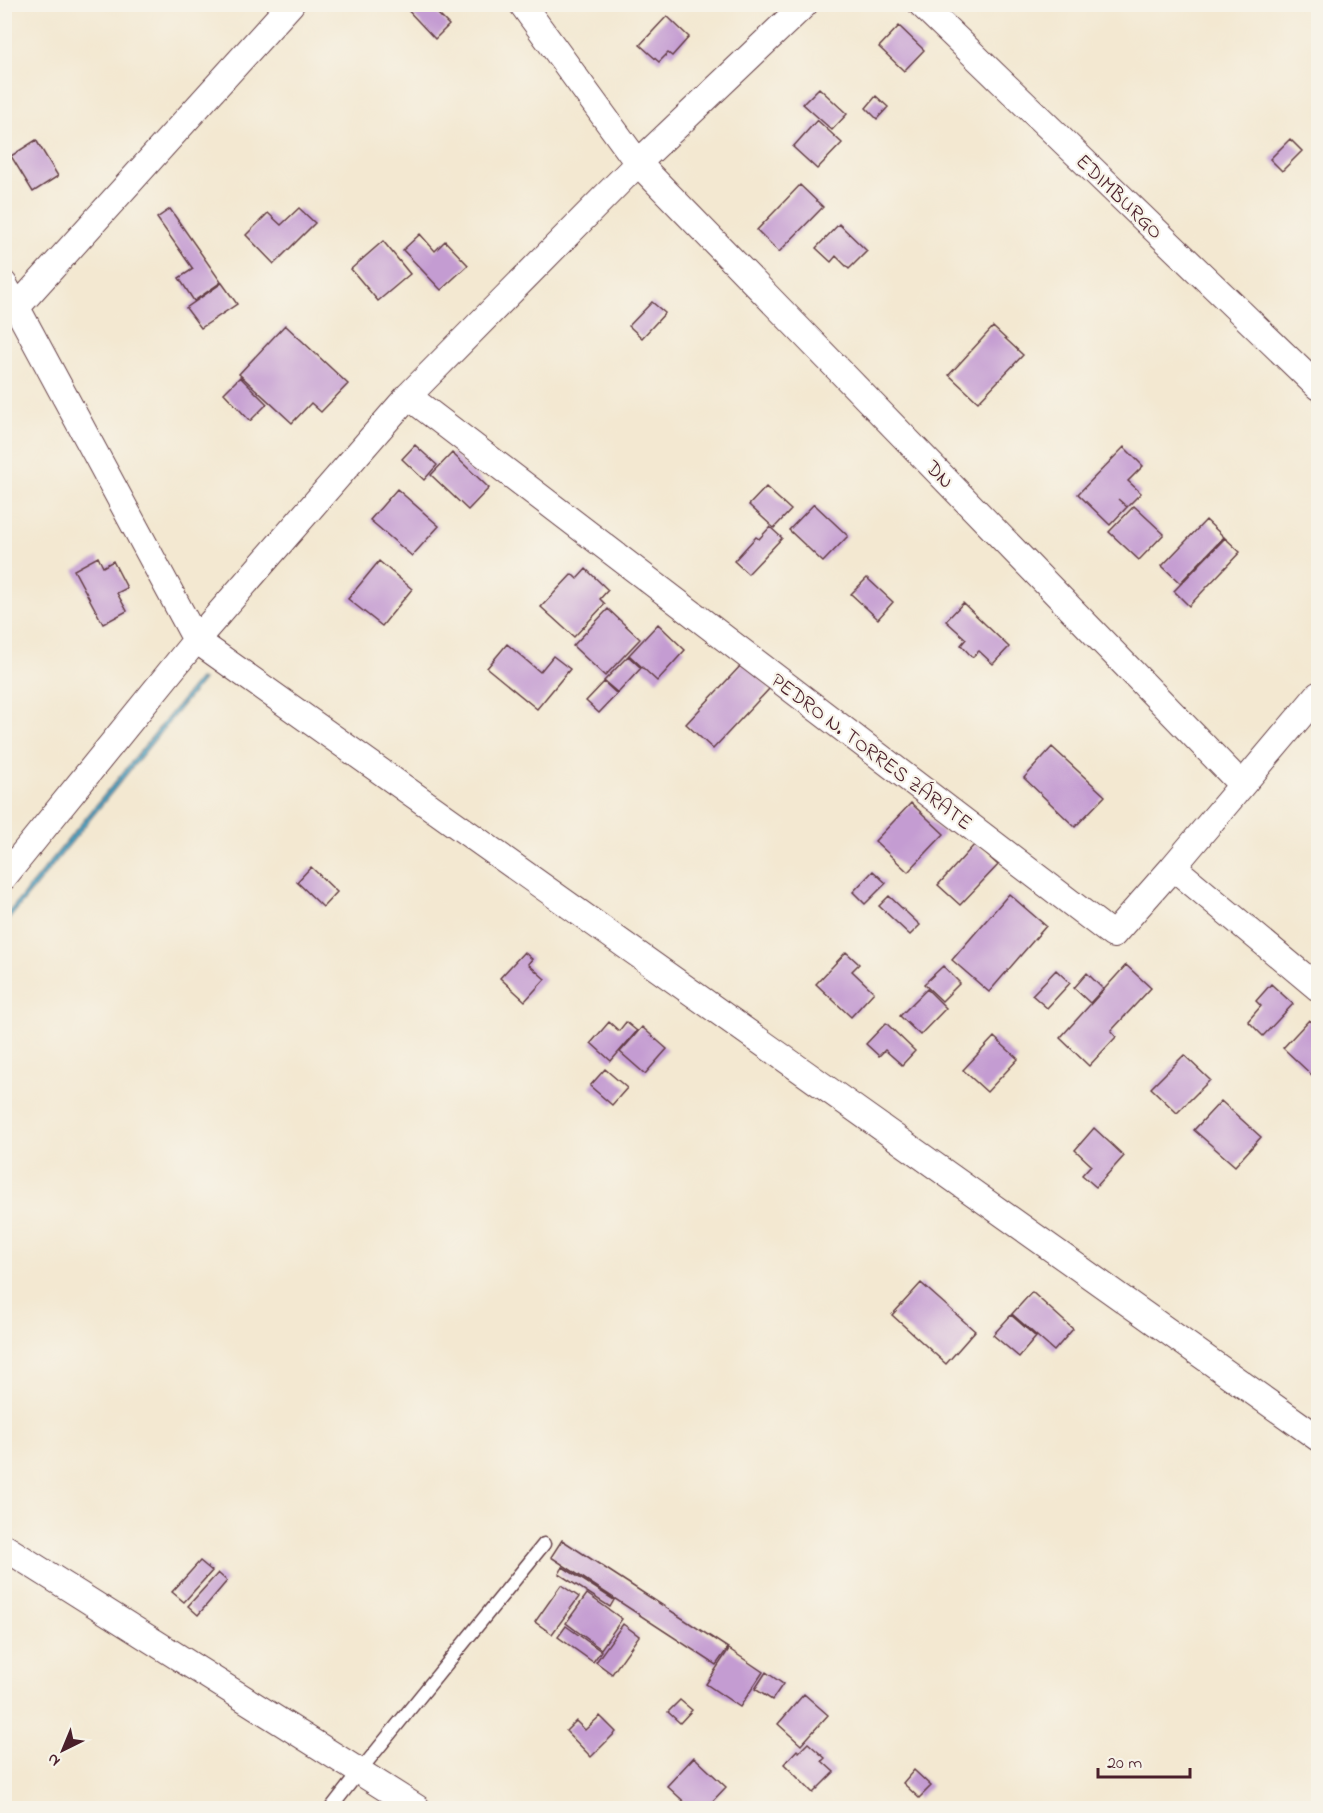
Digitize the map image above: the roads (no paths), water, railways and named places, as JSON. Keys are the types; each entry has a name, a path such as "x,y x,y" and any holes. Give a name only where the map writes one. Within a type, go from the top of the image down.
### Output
{"street":[{"path":"17,307 291,4"},
{"name":"DN","path":"522,4 638,163 1242,785"},
{"path":"4,877 195,640 408,396 638,163 805,4"},
{"name":"EDIMBURGO","path":"921,4 1318,387"},
{"path":"4,284 195,640 1318,1438"},
{"name":"PEDRO N. TORRES ZÁRATE","path":"408,396 1113,935 1173,867"},
{"path":"1318,695 1173,867 1318,988"},
{"path":"4,1547 417,1809"}],"lane":[{"path":"331,1809 544,1544"}],"water":[{"path":"199,679 203,680 5,924 5,917"}]}
